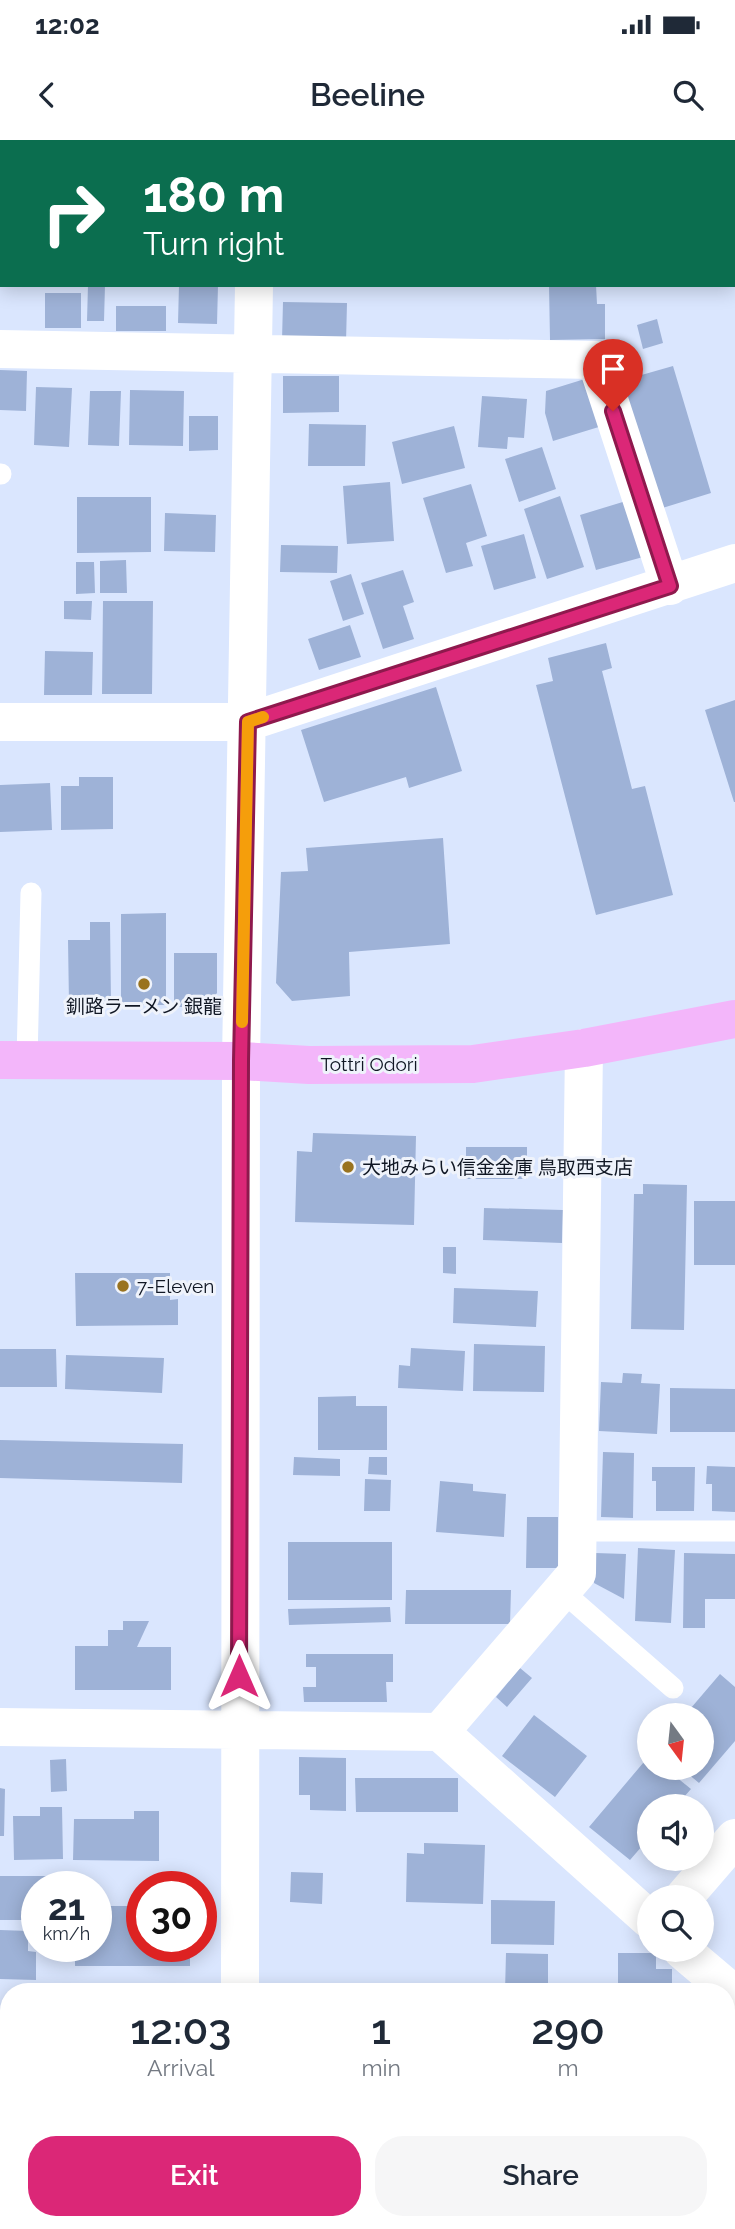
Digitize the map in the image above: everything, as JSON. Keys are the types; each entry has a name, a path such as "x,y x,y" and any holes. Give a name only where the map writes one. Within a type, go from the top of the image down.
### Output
{"highway":[{"name":"Tottri Odori","path":"13,1060 241,1061 309,1065 473,1064 584,1048 735,1018"}],"street":[{"path":"240,1983 241,1061 254,287"},
{"path":"0,349 596,360 670,586"},
{"path":"0,722 248,722 735,563"},
{"path":"440,1732 577,1573 584,1048"},
{"path":"0,1727 440,1732 637,1908"},
{"path":"694,1885 735,1838"},
{"path":"696,1970 716,1983"}],"lane":[{"path":"13,1060 31,893"},
{"path":"577,1531 735,1531"},
{"path":"562,1591 673,1688"}],"building":[{"path":"88,287 105,287 104,321 87,321"},
{"path":"179,287 218,287 217,324 178,323"},
{"path":"549,287 596,287 597,304 605,304 605,339 550,340"},
{"path":"45,293 81,293 81,328 45,328"},
{"path":"283,302 347,303 346,342 282,340"},
{"path":"116,306 166,306 166,331 116,331"},
{"path":"657,319 663,343 643,349 637,325"},
{"path":"673,366 711,493 656,510 617,382"},
{"path":"0,370 27,371 26,411 0,410"},
{"path":"283,376 339,376 339,412 283,413"},
{"path":"588,378 602,426 553,441 545,413 546,391"},
{"path":"36,387 72,388 69,447 34,445"},
{"path":"130,390 184,391 183,446 129,445"},
{"path":"90,391 121,391 119,446 88,445"},
{"path":"482,396 527,399 524,438 508,437 507,449 478,447"},
{"path":"189,416 218,416 218,450 189,451"},
{"path":"309,424 366,425 365,466 308,466"},
{"path":"454,426 465,468 402,484 392,442"},
{"path":"542,447 556,489 519,502 505,459"},
{"path":"390,482 394,541 347,544 343,486"},
{"path":"471,484 487,536 466,543 473,566 446,573 423,498"},
{"path":"560,496 584,567 547,579 524,509"},
{"path":"77,497 151,497 151,552 77,553"},
{"path":"626,501 643,557 596,570 580,515"},
{"path":"165,513 216,515 215,552 164,551"},
{"path":"524,534 536,578 494,590 481,546"},
{"path":"281,545 338,546 337,573 280,572"},
{"path":"126,560 127,593 100,593 100,561"},
{"path":"76,562 94,562 95,593 76,594"},
{"path":"403,570 414,602 403,606 414,639 383,649 361,583"},
{"path":"351,574 364,614 343,621 330,581"},
{"path":"64,601 92,601 91,620 64,619"},
{"path":"103,601 153,601 152,694 102,694"},
{"path":"350,625 361,657 319,670 308,639"},
{"path":"606,643 612,668 602,671 632,789 645,786 673,895 596,915 536,685 553,681 548,658"},
{"path":"45,651 93,652 92,695 44,695"},
{"path":"436,687 462,771 409,788 406,777 324,802 301,730"},
{"path":"735,700 735,802 734,802 705,710"},
{"path":"79,777 113,777 113,829 61,830 61,786 79,786"},
{"path":"50,783 52,830 0,832 0,785"},
{"path":"443,838 450,944 349,952 350,996 292,1001 276,983 281,872 308,871 306,848"},
{"path":"166,913 166,1005 121,1005 121,914"},
{"path":"90,922 110,922 111,1004 69,1004 68,940 90,940"},
{"path":"174,953 217,953 217,993 205,1007 174,1007"},
{"path":"313,1133 416,1136 414,1225 295,1222 297,1151 312,1152"},
{"path":"466,1147 527,1147 527,1179 466,1179"},
{"path":"643,1184 687,1185 684,1330 631,1329 634,1194 643,1194"},
{"path":"694,1201 735,1201 735,1265 694,1265"},
{"path":"484,1208 563,1210 562,1243 483,1240"},
{"path":"443,1247 456,1247 456,1274 443,1273"},
{"name":"7-Eleven","path":"75,1273 170,1273 170,1300 178,1299 178,1325 76,1326"},
{"path":"454,1288 538,1291 536,1327 453,1323"},
{"path":"474,1344 545,1346 544,1392 473,1391"},
{"path":"411,1348 465,1351 463,1391 398,1388 399,1365 410,1366"},
{"path":"0,1349 56,1349 57,1387 0,1387"},
{"path":"66,1355 164,1358 162,1393 65,1389"},
{"path":"623,1373 642,1374 641,1383 660,1384 657,1434 599,1431 601,1382 622,1383"},
{"path":"670,1388 735,1389 735,1432 670,1432"},
{"path":"356,1396 356,1406 387,1406 387,1450 318,1450 318,1397"},
{"path":"0,1440 183,1444 182,1483 0,1478"},
{"path":"603,1452 634,1453 633,1518 601,1517"},
{"path":"294,1457 340,1459 340,1476 293,1475"},
{"path":"369,1457 387,1457 387,1475 368,1474"},
{"path":"707,1466 735,1467 735,1512 712,1511 712,1484 706,1484"},
{"path":"652,1467 695,1467 694,1511 656,1511 656,1481 652,1481"},
{"path":"365,1479 391,1480 390,1511 364,1511"},
{"path":"440,1481 473,1484 473,1491 506,1494 504,1537 436,1532"},
{"path":"527,1517 558,1517 558,1568 526,1568"},
{"path":"288,1542 392,1542 392,1600 288,1600"},
{"path":"638,1548 675,1550 671,1623 635,1621"},
{"path":"595,1553 626,1554 624,1599 594,1583"},
{"path":"684,1553 735,1554 735,1599 705,1599 705,1628 683,1628"},
{"path":"406,1590 511,1590 510,1624 405,1624"},
{"path":"390,1607 391,1622 289,1625 288,1609"},
{"path":"123,1621 149,1621 137,1647 171,1647 171,1690 75,1690 75,1646 108,1646 108,1630 123,1630"},
{"path":"306,1654 393,1654 393,1682 386,1682 387,1702 304,1702 303,1687 316,1687 316,1667 306,1667"},
{"path":"520,1668 532,1678 507,1707 496,1697"},
{"path":"720,1674 735,1687 735,1741 714,1766 714,1703 695,1703"},
{"path":"534,1715 587,1756 555,1797 502,1756"},
{"path":"299,1757 346,1758 346,1811 310,1810 310,1795 299,1795"},
{"path":"66,1759 67,1791 51,1792 50,1760"},
{"path":"637,1770 637,1780 680,1780 691,1789 687,1794 637,1794 637,1852 630,1860 589,1827"},
{"path":"355,1778 458,1778 458,1812 356,1812"},
{"path":"0,1788 5,1789 4,1836 0,1836"},
{"path":"40,1807 62,1807 63,1859 14,1860 13,1816 40,1816"},
{"path":"134,1811 159,1811 159,1861 73,1860 74,1819 134,1819"},
{"path":"424,1843 485,1845 483,1904 406,1902 407,1853 424,1854"},
{"path":"291,1872 323,1873 322,1904 290,1902"},
{"path":"0,1876 21,1876 21,1920 0,1920"},
{"path":"491,1900 555,1901 554,1945 491,1944"},
{"path":"112,1906 126,1906 126,1962 190,1962 190,1966 75,1966 75,1962 112,1962"},
{"path":"0,1930 21,1931 21,1962 36,1962 36,1980 0,1979"},
{"path":"506,1953 548,1954 548,1983 505,1983"},
{"path":"618,1953 637,1953 637,1962 656,1962 656,1969 672,1969 672,1983 618,1983"}],"slow traffic":[{"path":"242,1022 248,722 263,717"}],"place":[{"name":"釧路ラーメン 銀龍","path":"144,984"},
{"name":"大地みらい信金金庫 鳥取西支店","path":"348,1167"},
{"name":"7-Eleven","path":"123,1286"}],"route":[{"path":"239,1676 241,1061 248,722 670,586 613,411"}]}
